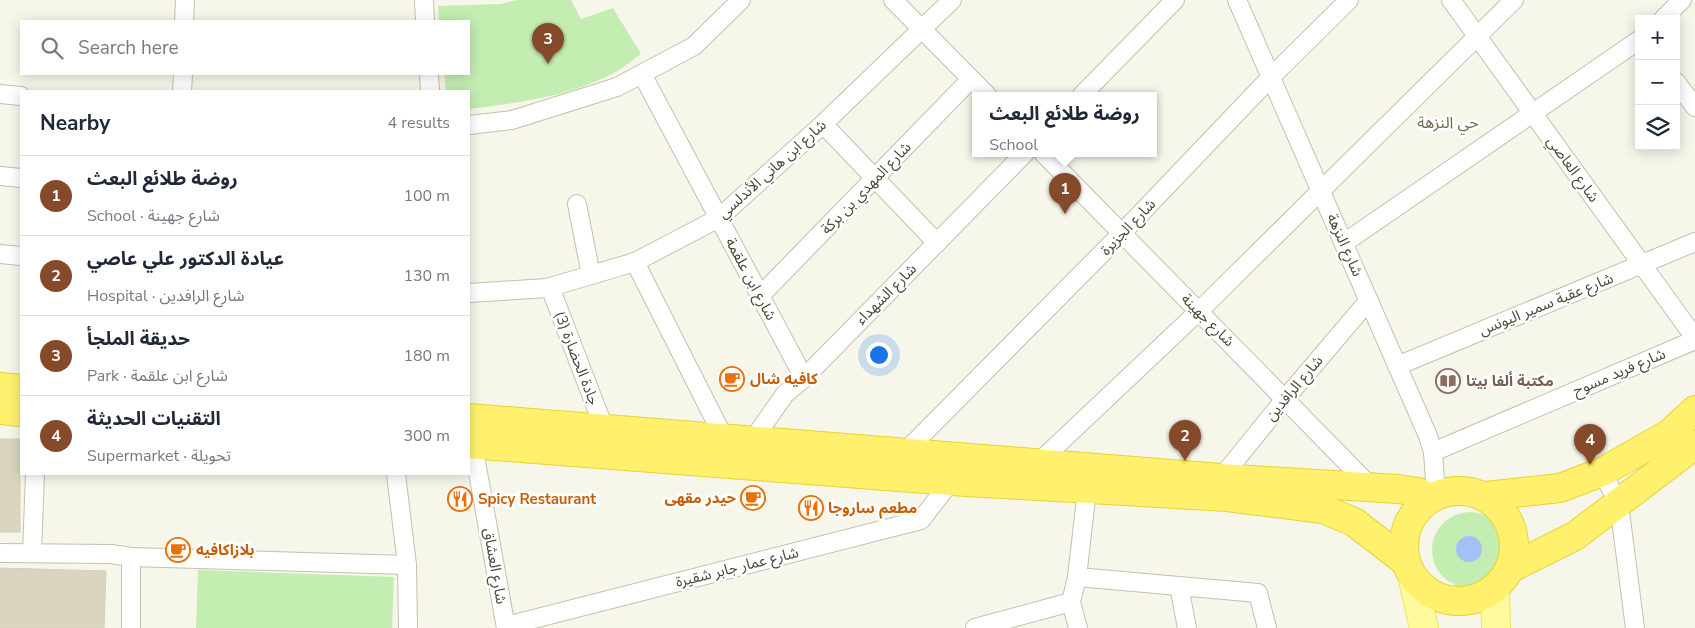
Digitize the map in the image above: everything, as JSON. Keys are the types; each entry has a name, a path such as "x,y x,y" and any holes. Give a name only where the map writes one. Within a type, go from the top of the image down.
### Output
{"highway":[{"path":"0,387 20,390"},
{"path":"0,410 20,412"},
{"path":"1486,496 1560,488 1602,472 1669,434 1695,410"},
{"path":"470,433 604,428 1221,478 1398,489 1418,492 1433,497"},
{"path":"470,433 951,481 1227,497 1323,509 1354,522 1409,568 1428,592 1450,601 1474,600 1503,579 1575,536 1695,445"},
{"path":"1409,568 1404,544 1407,526 1416,510 1433,497 1452,490 1470,491 1486,496 1502,509 1512,528 1516,548 1503,579"}],"main road":[{"path":"1409,568 1424,628"},
{"path":"1496,628 1503,579"}],"street":[{"path":"184,20 185,0"},
{"path":"424,0 425,20"},
{"path":"470,125 512,120 617,87 694,46 741,0"},
{"path":"893,0 984,92"},
{"name":"شارع ابن هاني الأندلسي","path":"470,293 550,287 635,262 719,218 823,124 952,0"},
{"path":"1085,92 1175,0"},
{"name":"شارع النزهة","path":"1236,0 1428,436 1433,452 1433,497"},
{"name":"شارع الجزيرة","path":"904,453 1122,233 1271,77 1349,0"},
{"name":"شارع العاصي","path":"1451,0 1695,339"},
{"path":"1038,463 1322,192 1514,0"},
{"path":"1667,15 1682,0"},
{"path":"1344,243 1635,43"},
{"name":"شارع ابن علقمة","path":"642,74 804,378"},
{"path":"182,90 183,75"},
{"path":"428,75 430,90"},
{"name":"شارع المهدي بن بركة","path":"760,296 971,79"},
{"path":"1680,87 1695,107"},
{"path":"0,94 20,96"},
{"path":"823,124 937,242"},
{"name":"شارع الشهداء","path":"752,440 785,394 804,378 1021,157"},
{"name":"شارع جهينة","path":"1047,157 1372,488"},
{"path":"0,176 20,178"},
{"path":"577,204 591,275"},
{"name":"شارع عقبة سمير اليونس","path":"1397,366 1695,242"},
{"path":"0,254 20,256"},
{"path":"635,262 724,438"},
{"name":"جادة الحضارة (3)","path":"550,287 604,428"},
{"name":"شارع الرافدين","path":"1221,478 1369,300"},
{"name":"شارع فريد مسوح","path":"1433,452 1695,339"},
{"name":"شارع العشاق","path":"470,433 506,627"},
{"path":"1602,472 1619,504 1635,628"},
{"path":"32,554 35,475"},
{"path":"396,475 407,565 408,628"},
{"name":"شارع عمار جابر شقيرة","path":"506,627 921,520 951,481"},
{"path":"1078,628 1071,602 1077,578 1087,490"},
{"path":"0,553 111,554 131,557 407,565"},
{"path":"131,557 131,628"},
{"path":"1077,578 1258,593 1267,628"},
{"path":"1179,586 1187,628"},
{"path":"976,628 1071,602"}],"green space":[{"path":"517,0 571,0 581,19 613,8 641,54 614,73 576,89 541,98 470,109 470,90 446,90 444,75 470,75 470,20 439,20 438,6 500,4"},
{"path":"1470,512 1485,515 1497,523 1505,535 1508,550 1505,565 1497,577 1485,585 1470,588 1455,585 1443,577 1435,565 1432,550 1435,535 1443,523 1455,515"},
{"path":"198,570 394,577 392,628 196,628"}],"water":[{"path":"1469,536 1478,540 1482,549 1478,558 1469,562 1460,558 1456,549 1460,540"}],"building":[{"path":"0,439 20,439 20,532 0,532"},
{"path":"0,568 106,571 104,628 0,628"}],"place":[{"name":"حديقة الملجأ","path":"548,64"},
{"name":"روضة طلائع البعث","path":"1065,214"},
{"name":"كافيه شال","path":"732,379"},
{"name":"مكتبة ألفا بيتا","path":"1448,381"},
{"name":"عيادة الدكتور علي عاصي","path":"1185,461"},
{"name":"التقنيات الحديثة","path":"1590,465"},
{"name":"حيدر مقهى","path":"753,498"},
{"name":"Spicy Restaurant","path":"460,499"},
{"name":"مطعم ساروجا","path":"811,508"},
{"name":"بلازاكافيه","path":"178,550"}],"district":[{"name":"حي النزهة","path":"1448,122"}]}
